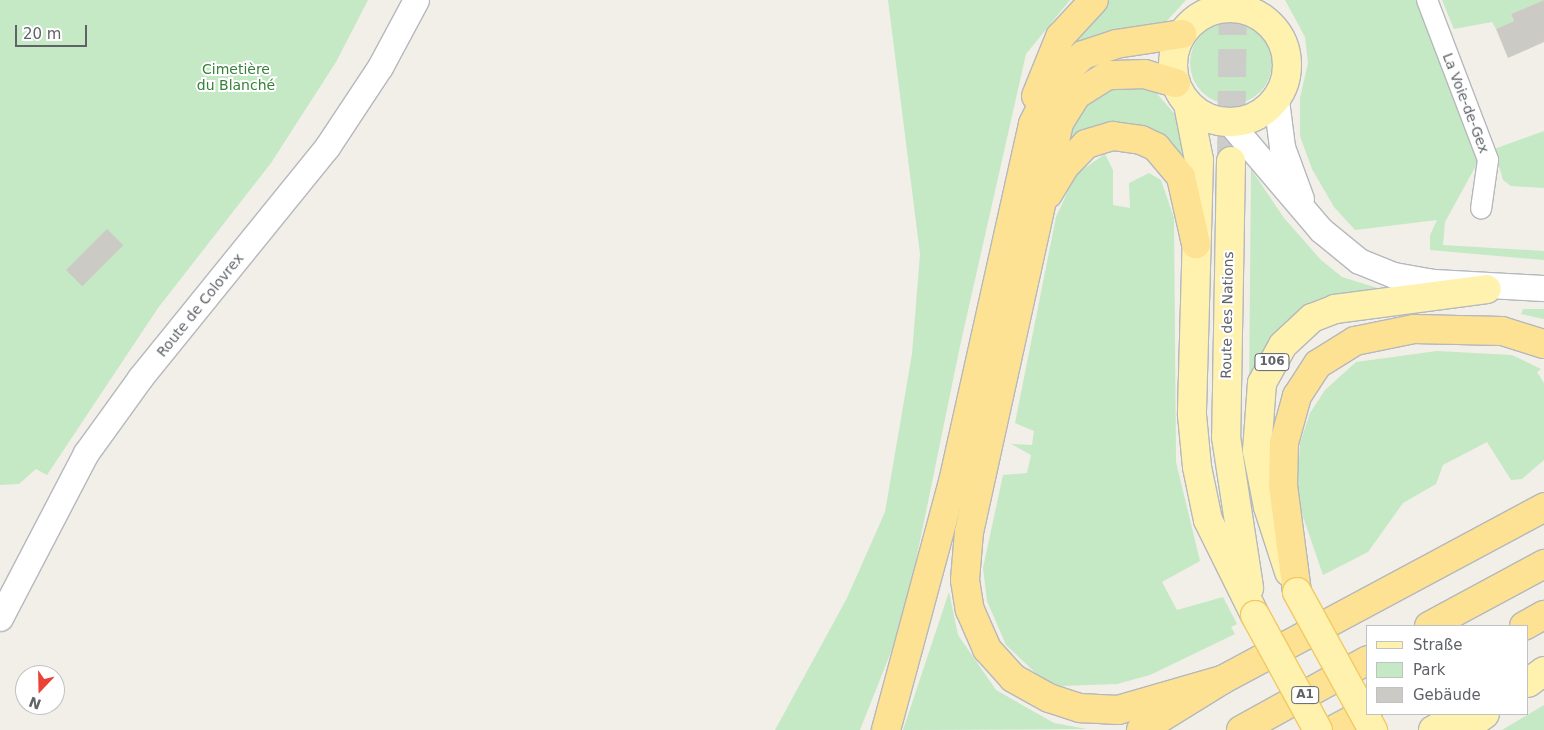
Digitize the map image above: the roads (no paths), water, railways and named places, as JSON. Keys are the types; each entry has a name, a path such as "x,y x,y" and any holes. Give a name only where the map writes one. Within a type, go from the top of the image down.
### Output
{"highway":[{"path":"886,730 953,482 1033,124 1035,100 1050,56 1094,0"},
{"path":"1033,124 1052,85 1083,55 1191,18"},
{"path":"1182,93 1126,72 1101,78 1077,94 1053,140 966,547 967,594 978,632 994,658 1018,681 1048,698 1080,708 1135,708 1222,680"},
{"path":"1036,226 1053,181 1074,154 1098,139 1127,136 1156,147 1174,166 1186,192 1196,244"},
{"path":"1297,592 1283,485 1284,443 1294,402 1318,364 1355,341 1414,330 1502,331 1544,344"},
{"path":"1496,530 1544,487"},
{"path":"1140,730 1222,680 1496,530 1544,507"},
{"path":"1431,625 1544,564"},
{"path":"1526,625 1544,615"},
{"name":"A1","path":"1241,730 1366,661"},
{"path":"1333,730 1366,712"}],"main road":[{"path":"1266,0 1272,26"},
{"name":"106","path":"1191,18 1218,9 1233,8 1248,10 1272,26 1282,39 1288,70 1276,100"},
{"path":"1191,18 1173,60 1199,160 1192,415 1200,489 1222,555 1318,730"},
{"path":"1182,93 1204,116 1229,122 1253,118 1276,100"},
{"name":"Route des Nations","path":"1231,161 1225,402 1231,469 1255,615"},
{"name":"106","path":"1373,730 1297,592 1275,535 1257,451 1259,405 1268,368 1294,333 1312,318 1335,309 1486,289"},
{"name":"Route des Nations","path":"1231,469 1258,534 1297,592"},
{"path":"1529,676 1544,669"},
{"path":"1529,682 1544,669"},
{"path":"1433,730 1460,715"},
{"path":"1462,730 1484,715"}],"street":[{"name":"Route de Colovrex","path":"0,618 86,453 140,378 327,147 380,68 416,0"},
{"name":"La Voie-de-Gex","path":"1427,0 1488,160 1481,209"},
{"name":"106","path":"1276,100 1282,147 1307,212"},
{"name":"106","path":"1229,122 1335,244 1370,266 1412,279 1486,289 1544,288"}],"tunnel":[{"path":"1231,161 1233,0"}],"park label":[{"name":"Cimetière du Blanché","path":"236,78"}]}
